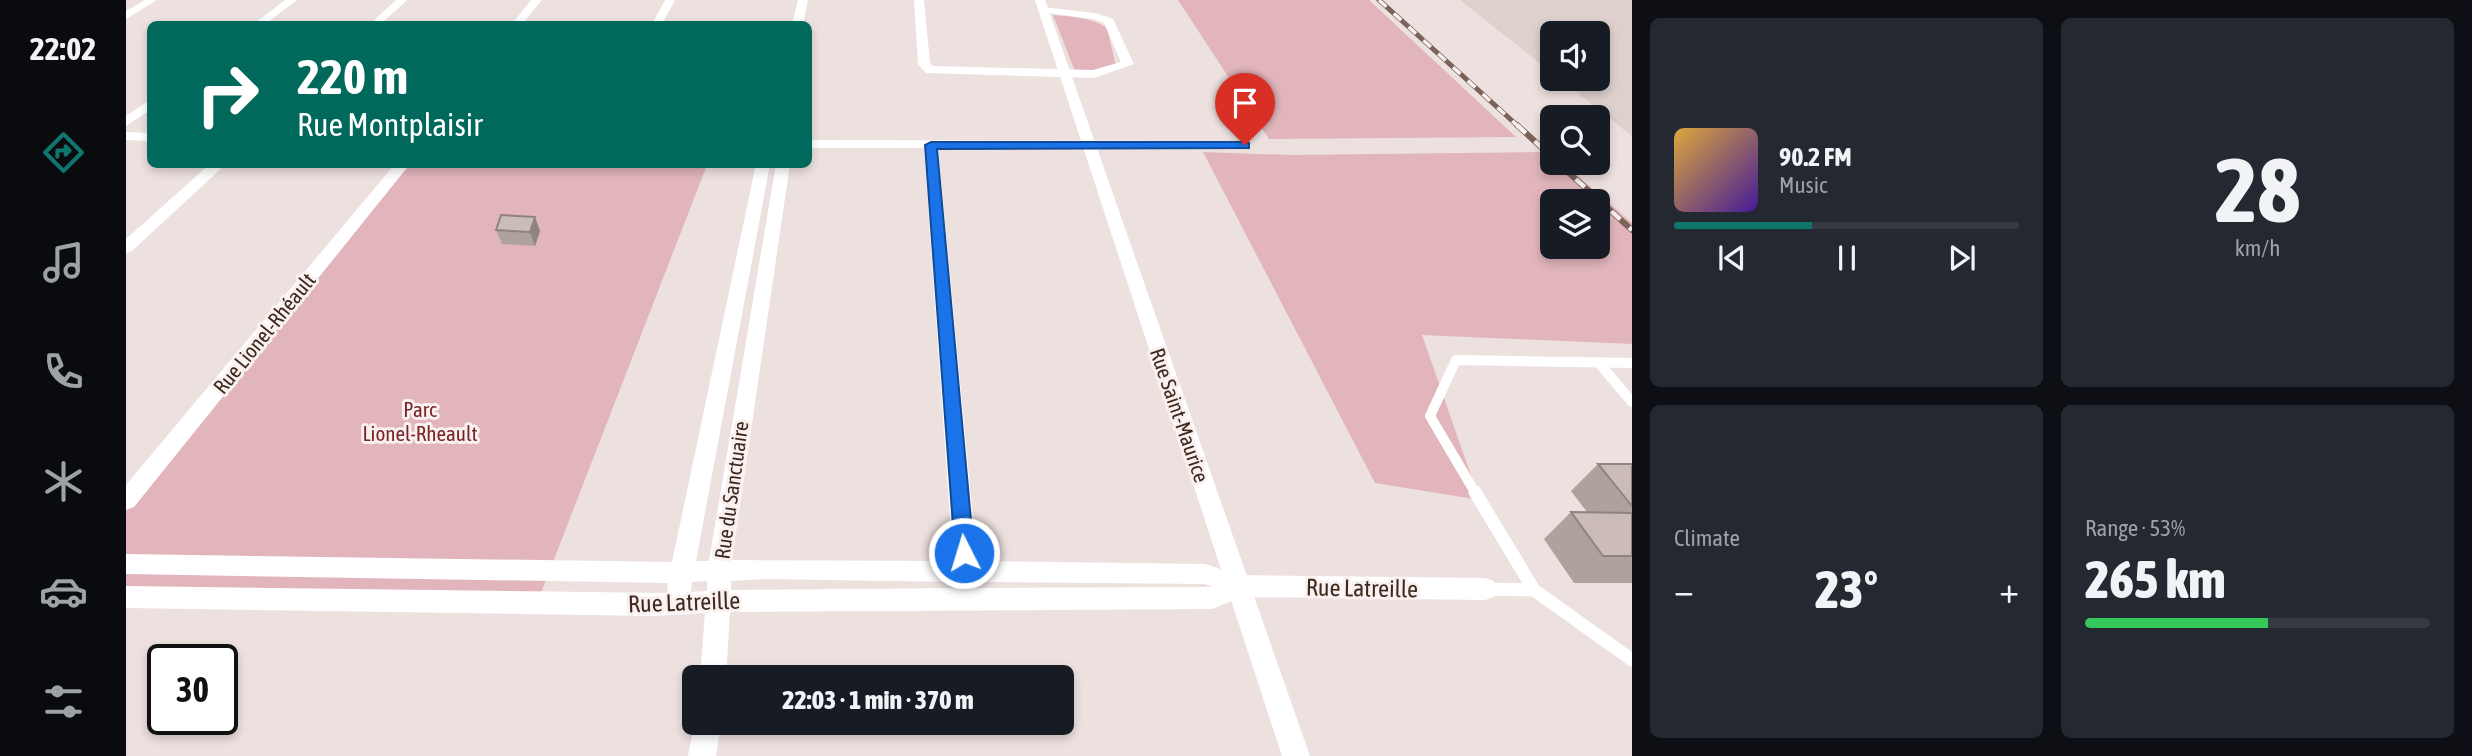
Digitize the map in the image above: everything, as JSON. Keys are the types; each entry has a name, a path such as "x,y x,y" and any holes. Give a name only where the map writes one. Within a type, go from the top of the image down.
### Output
{"street":[{"path":"126,16 152,0"},
{"path":"263,21 292,0"},
{"path":"378,21 402,0"},
{"path":"520,21 537,0"},
{"path":"659,21 670,0"},
{"path":"799,21 803,0"},
{"path":"919,0 924,64 927,68 938,71 1065,74"},
{"name":"Rue Saint-Maurice","path":"1041,5 1109,21 1129,62 1123,67 1098,73 1065,74"},
{"name":"Rue Saint-Maurice","path":"1041,5 1296,756"},
{"path":"126,122 147,106"},
{"path":"126,136 147,137"},
{"path":"812,144 1090,147 1245,145"},
{"path":"931,145 968,600"},
{"path":"126,248 215,168"},
{"name":"Rue Lionel-Rhéault","path":"126,501 400,168"},
{"name":"Rue du Sanctuaire","path":"677,604 681,572 762,168"},
{"name":"Rue du Sanctuaire","path":"714,665 722,541 782,168"},
{"path":"735,304 760,304"},
{"name":"Rue Latreille","path":"126,564 681,572 720,570 1205,574 1239,586 1485,590"},
{"path":"322,600 338,568"},
{"name":"Rue Latreille","path":"126,597 677,604 1212,598 1239,586"},
{"path":"702,756 705,735"}],"lane":[{"path":"1632,362 1456,360 1430,416 1534,590 1632,660"},
{"path":"1598,362 1632,402"},
{"path":"1485,590 1534,590"}],"shaded area":[{"path":"1460,0 1632,0 1632,136 1610,119 1610,105 1593,105 1575,91 1610,91 1610,21 1540,21 1540,63"}],"green space":[{"path":"1178,0 1369,0 1516,137 1269,139"},
{"path":"1053,15 1087,20 1107,28 1116,66 1076,74"},
{"path":"1203,152 1290,155 1540,152 1540,175 1577,175 1593,189 1540,189 1540,259 1610,259 1610,204 1632,223 1632,344 1422,335 1474,484 1474,499 1375,483"},
{"name":"Parc Lionel-Rheault","path":"404,168 706,168 539,598 126,596 126,509"}],"building":[{"path":"501,215 535,217 530,232 496,230"},
{"path":"1598,464 1632,464 1632,506"},
{"path":"1571,512 1632,513 1632,556 1603,556"}],"railway":[{"path":"1379,0 1519,127"},
{"path":"1517,125 1540,146"},
{"path":"1571,175 1632,230"}],"route":[{"path":"964,553 931,145 1245,145"}]}
